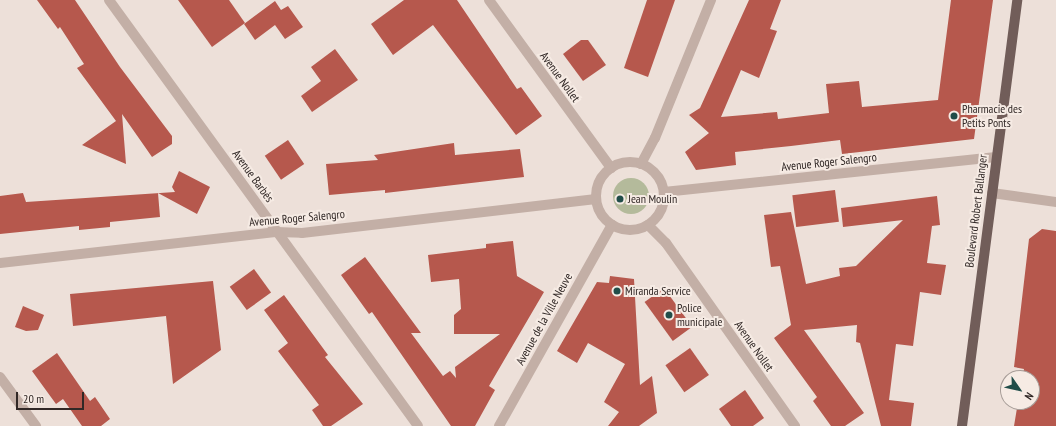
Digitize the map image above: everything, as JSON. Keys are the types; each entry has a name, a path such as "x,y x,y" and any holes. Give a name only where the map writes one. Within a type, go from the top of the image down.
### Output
{"main road":[{"name":"Boulevard Robert Ballanger","path":"962,426 1017,0"}],"street":[{"name":"Avenue Barbès","path":"109,0 418,426"},
{"name":"Avenue Nollet","path":"489,0 611,168"},
{"path":"641,164 655,138 711,0"},
{"name":"Avenue Roger Salengro","path":"664,192 996,157"},
{"path":"621,163 641,164 657,174 664,192 661,211 648,225 630,230 612,225 599,209 596,199 600,181 611,168 621,163"},
{"path":"992,193 1056,202"},
{"name":"Avenue Roger Salengro","path":"0,263 277,232 302,233 596,199"},
{"name":"Avenue de la Ville Neuve","path":"499,426 612,225"},
{"name":"Avenue Nollet","path":"648,225 666,243 795,426"},
{"path":"0,377 36,426"}],"green space":[{"path":"635,178 644,183 648,189 648,203 644,209 635,214 627,214 618,209 614,203 613,192 618,183 624,179"}],"building":[{"path":"37,0 75,0 120,67 172,136 172,144 152,157 122,114 126,164 82,145 116,121 77,68 84,64 60,27 58,29"},
{"path":"178,0 229,0 245,23 212,47"},
{"path":"404,0 457,0 517,89 521,87 542,116 516,135 433,25 393,55 371,24"},
{"path":"647,0 675,0 648,77 624,68"},
{"path":"749,0 781,0 770,29 777,31 759,78 741,70 721,117 777,112 778,119 829,113 826,84 859,81 862,107 938,100 951,0 993,0 974,139 842,154 840,140 735,152 736,165 696,170 685,152 709,133 689,115 700,108"},
{"path":"275,1 281,10 288,6 303,27 285,39 275,25 255,40 244,24"},
{"path":"581,40 588,40 606,65 583,81 563,54"},
{"path":"335,49 358,80 312,112 301,96 321,81 311,67"},
{"path":"288,140 304,164 281,180 265,156"},
{"path":"454,143 455,155 520,149 524,177 385,193 385,190 329,195 326,164 378,160 374,155"},
{"path":"179,171 210,187 197,214 158,193 175,192 172,187"},
{"path":"835,190 839,222 796,227 792,195"},
{"path":"23,193 26,202 158,193 160,217 110,222 110,227 79,230 79,226 0,234 0,196"},
{"path":"937,196 940,225 932,226 927,263 946,265 941,295 920,292 913,346 896,344 889,400 914,403 911,426 881,426 860,343 856,342 857,325 804,330 864,413 845,426 831,426 813,401 817,397 774,338 791,325 780,266 771,267 764,215 791,212 806,284 840,276 839,268 856,266 903,220 843,227 841,208"},
{"path":"1042,229 1056,231 1056,426 1014,426 1017,410 1040,410 1040,370 1024,370 1014,367 1029,239"},
{"path":"513,241 517,276 544,292 489,386 495,390 475,426 451,426 372,312 369,314 341,275 365,257 421,333 411,333 443,376 450,371 456,378 455,367 500,334 454,334 454,315 461,309 459,279 431,282 428,255 486,248 486,244"},
{"path":"254,269 271,292 247,310 230,287"},
{"path":"610,276 634,279 640,385 652,376 657,413 639,426 608,426 619,412 604,402 625,364 588,343 577,363 557,351 597,282 609,283"},
{"path":"213,281 221,350 173,384 166,316 73,326 70,294"},
{"name":"Police municipale","path":"664,288 692,327 673,341 645,302"},
{"path":"284,295 328,355 325,357 363,404 331,426 323,426 312,410 319,405 278,351 288,343 264,310"},
{"path":"23,306 44,315 38,330 26,331 15,327"},
{"path":"690,348 709,375 684,392 665,365"},
{"path":"57,353 90,401 95,397 110,419 101,426 82,426 63,399 56,404 32,371"},
{"path":"745,390 764,418 753,426 731,426 719,409"}],"place":[{"name":"Pharmacie des Petits Ponts","path":"954,116"},
{"name":"Jean Moulin","path":"620,199"},
{"name":"Miranda Service","path":"617,291"},
{"name":"Police municipale","path":"669,315"}]}
